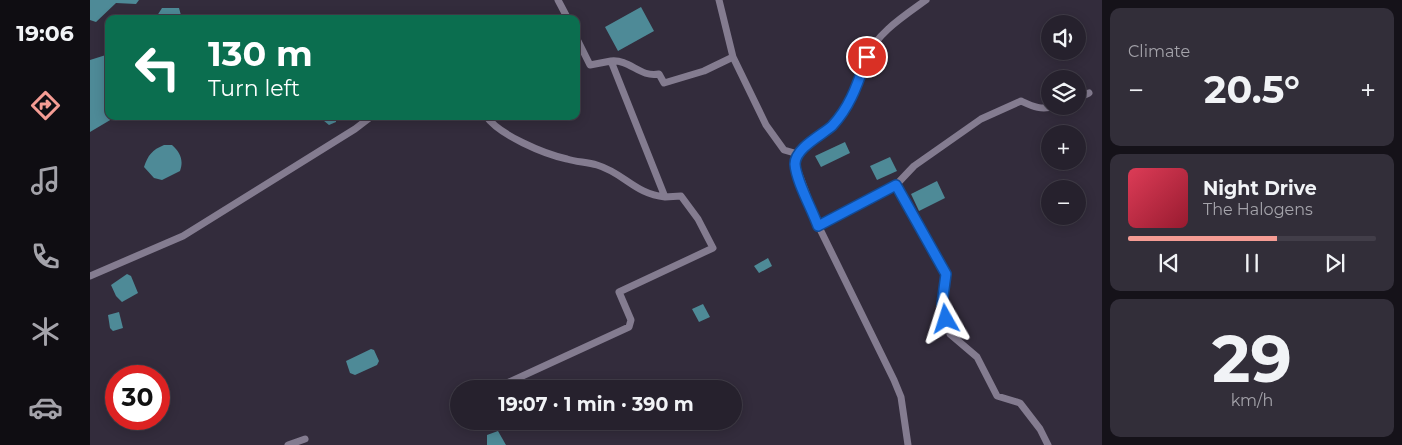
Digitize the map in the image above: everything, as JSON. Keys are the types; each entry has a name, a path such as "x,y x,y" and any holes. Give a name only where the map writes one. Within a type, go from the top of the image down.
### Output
{"street":[{"path":"558,0 566,15"},
{"path":"719,0 733,57 766,125 784,150 798,154"},
{"path":"908,445 901,397 818,226 795,163 798,154 841,116 856,91 867,57 875,43 888,29 926,0"},
{"path":"580,44 590,65 621,60 645,74 659,74 664,83 704,72 733,57"},
{"path":"611,61 665,197"},
{"path":"818,226 896,185 914,166 981,119 1021,101 1041,108"},
{"path":"90,276 183,236 366,120"},
{"path":"489,120 517,140 565,159 597,165 624,178 640,191 665,197 681,196 689,204 713,248 619,292 631,320 629,327 514,380"},
{"path":"896,185 946,274 942,304 950,334 977,357 997,396 1020,403 1040,429 1048,445"},
{"path":"288,445 305,438"}],"water":[{"path":"90,0 139,0 136,4 116,3 96,22 90,20"},
{"path":"641,7 654,31 618,51 605,27"},
{"path":"162,8 179,8 181,15 158,15"},
{"path":"105,55 105,120 110,120 90,132 90,60"},
{"path":"323,120 336,120 336,122 329,125"},
{"path":"845,142 850,153 821,167 815,156"},
{"path":"164,145 172,145 175,148 179,153 182,163 180,171 162,180 154,178 144,167 151,153"},
{"path":"890,157 897,171 877,180 870,166"},
{"path":"937,181 945,198 919,211 911,194"},
{"path":"768,258 772,266 759,273 754,266"},
{"path":"127,274 131,276 138,293 122,302 116,296 111,285"},
{"path":"703,304 710,317 699,322 692,309"},
{"path":"119,312 123,328 113,331 110,328 108,315"},
{"path":"371,349 374,350 379,361 377,365 355,375 350,373 346,361"},
{"path":"498,431 506,445 487,445 487,435"}],"route":[{"path":"867,57 856,91 841,116 798,154 795,163 818,226 896,185 946,274 942,304 946,319"}]}
